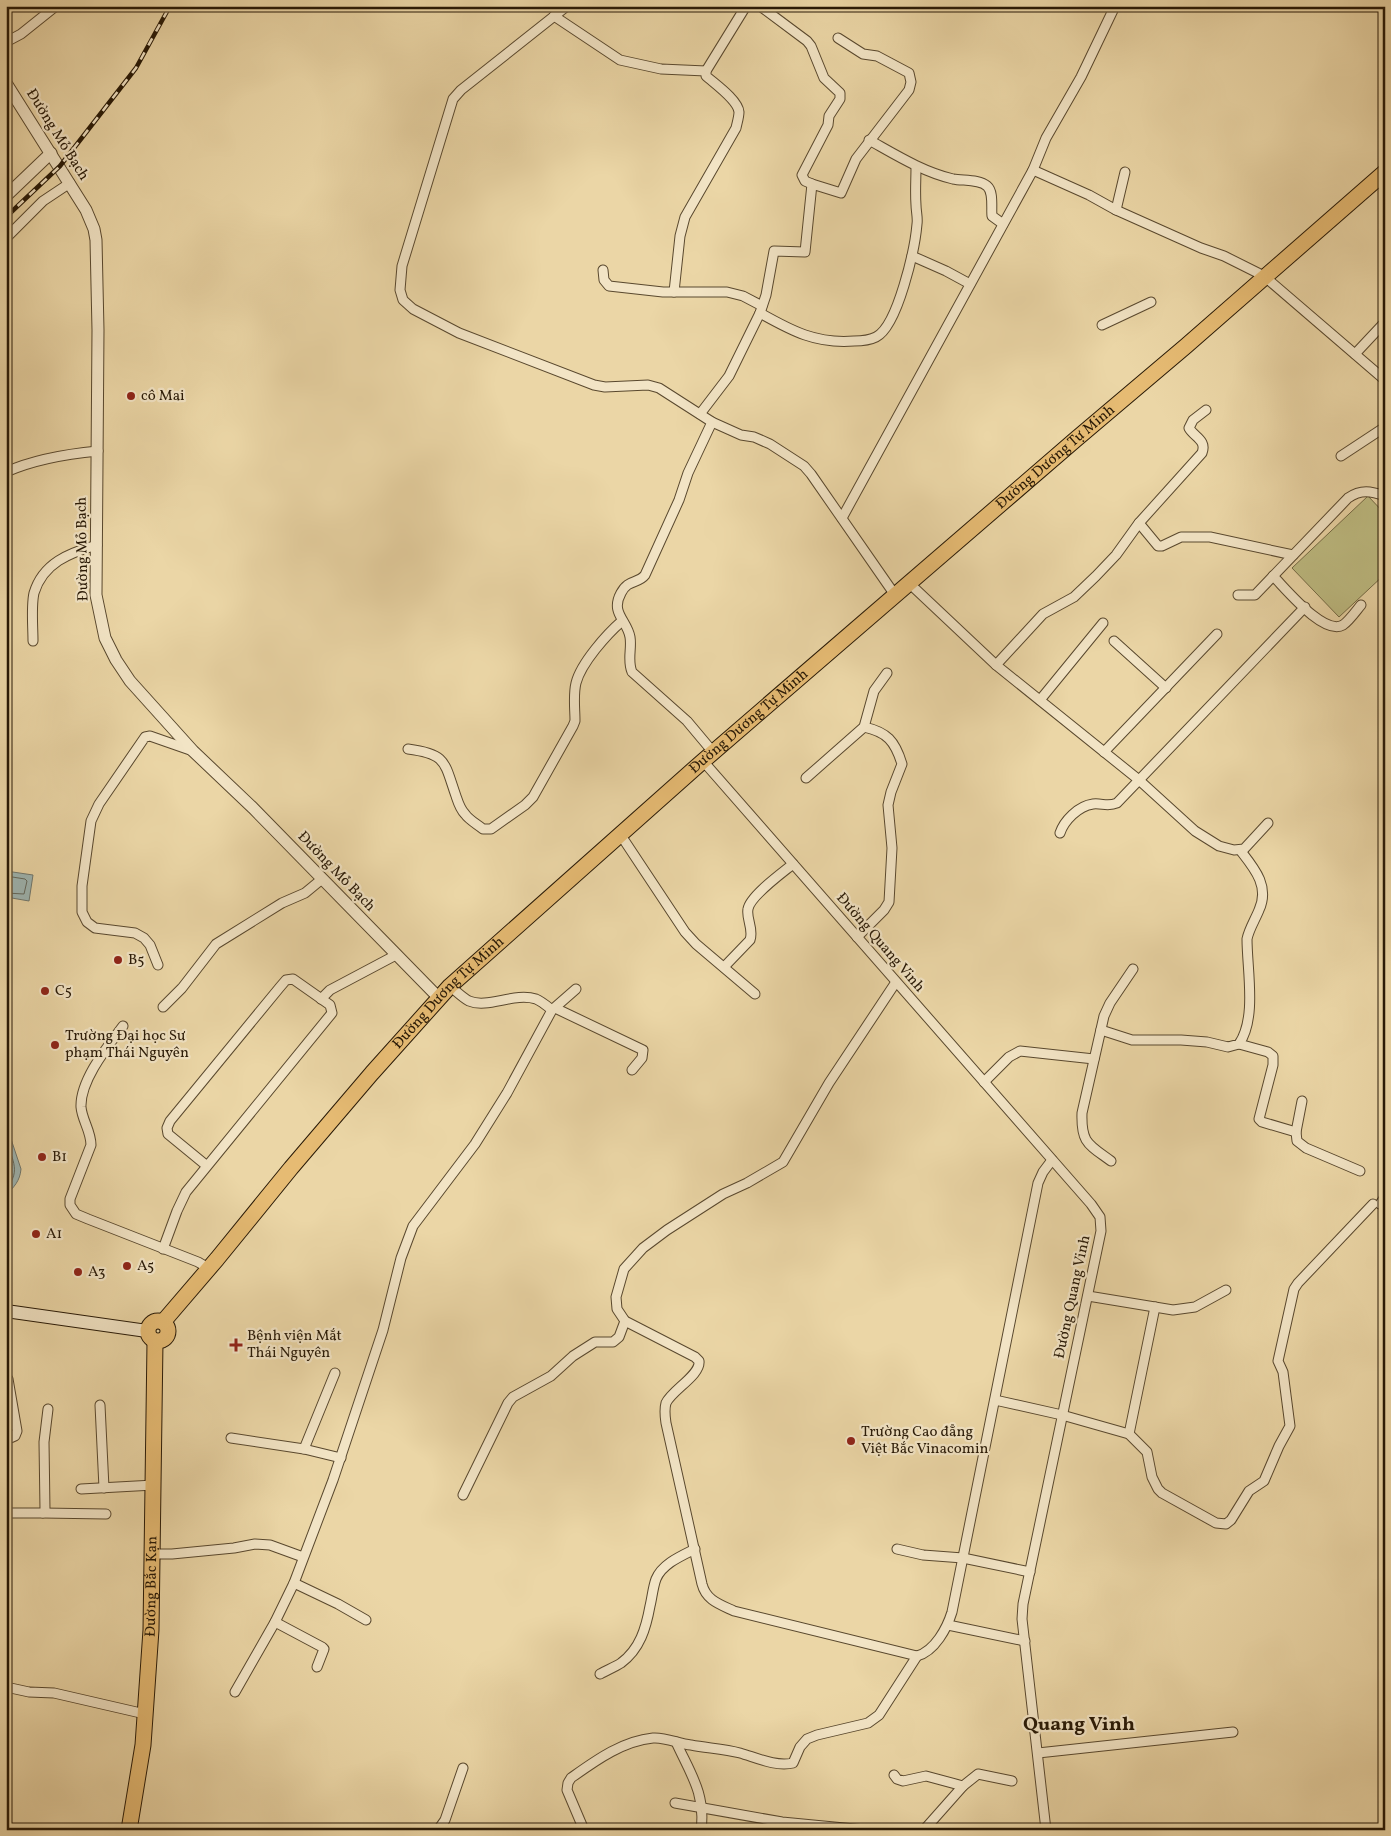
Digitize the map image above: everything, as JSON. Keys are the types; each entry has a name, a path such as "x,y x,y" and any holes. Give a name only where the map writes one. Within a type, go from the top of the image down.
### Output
{"highway":[{"name":"Đường Dương Tự Minh","path":"151,1336 165,1340 168,1330 162,1322 210,1268 291,1168 438,997 708,757 1186,346 1385,172"},
{"name":"Đường Bắc Kạn","path":"129,1830 143,1745 151,1630 154,1485 151,1336"}],"main road":[{"path":"6,1311 151,1336"}],"street":[{"path":"6,42 20,34 56,6"},
{"path":"567,6 461,90 453,99 402,266 400,290 403,300 413,309 459,334 594,385 605,387 648,385 659,388 712,422 741,435 754,437 770,444 804,466 811,474 895,595"},
{"path":"674,292 680,236 685,217 736,128 739,113 737,104 706,76 706,71 746,6"},
{"path":"760,6 807,41 811,46 824,78 840,93 840,99 829,116 828,125 802,175 804,181 841,193 856,159 908,90 911,78 909,74 877,56 867,56 838,38"},
{"path":"842,518 1033,170 1046,138 1082,76 1115,6"},
{"path":"554,16 620,60 661,69 706,71"},
{"name":"Đường Mỏ Bạch","path":"6,82 70,183 91,220 96,240 98,330 96,595 105,638 116,660 130,681 193,751 438,997"},
{"path":"870,140 916,166 943,177 976,182 987,186 990,190 992,216 1003,224"},
{"path":"6,196 50,153"},
{"path":"603,270 604,280 609,286 674,292 727,292 743,296 789,329 821,340 841,342 862,341 876,337 885,331 898,304 912,256 917,223 916,166"},
{"path":"1033,170 1090,195 1116,210 1201,248 1224,256 1264,276 1385,380"},
{"path":"1116,210 1125,172"},
{"path":"6,238 43,201 70,183"},
{"path":"700,414 729,376 761,310 766,295 774,251 804,252 812,184"},
{"path":"912,256 970,284"},
{"path":"1102,325 1151,302"},
{"path":"1355,354 1385,322"},
{"path":"996,665 1043,614 1074,597 1096,576 1116,555 1139,523 1202,453 1202,442 1189,428 1193,420 1206,410"},
{"name":"Đường Quang Vinh","path":"712,422 645,575 629,583 621,593 617,605 618,612 629,633 629,657 632,672 687,721 708,757 793,864 1091,1204 1100,1217 1101,1231 1023,1604 1025,1641 1046,1830"},
{"path":"1341,456 1385,427"},
{"path":"6,472 31,462 72,453 98,451"},
{"path":"1238,595 1255,595 1356,492 1365,491 1385,496"},
{"path":"1139,523 1158,546 1181,537 1210,537 1294,555"},
{"path":"33,641 34,595 41,577 48,568 60,560 78,551 97,545"},
{"path":"1273,576 1304,608 1324,625 1331,627 1343,625 1361,605"},
{"path":"909,583 996,665 1139,780 1206,839 1219,846 1240,850 1244,849 1268,824"},
{"path":"1060,833 1063,824 1083,808 1090,805 1111,806 1117,803 1304,608"},
{"path":"408,749 434,754 447,769 465,814 483,829 491,829 526,805 537,790 575,721 576,686 580,674 598,646 622,621"},
{"path":"1040,700 1103,623"},
{"path":"1104,752 1217,634"},
{"path":"1114,641 1166,688"},
{"path":"806,778 864,727 874,691 888,673"},
{"path":"856,937 884,910 889,902 892,848 888,805 902,764 896,749 886,734 864,727"},
{"path":"158,965 150,945 144,938 135,933 95,928 87,922 82,912 82,886 91,821 99,804 146,737 150,736 193,751"},
{"path":"620,834 696,944 755,994"},
{"path":"1239,1044 1245,1032 1250,1012 1247,939 1260,908 1262,898 1259,875 1240,850"},
{"path":"724,967 750,940 752,934 748,915 751,901 793,864"},
{"path":"163,1007 182,988 216,944 282,903 305,893 322,879"},
{"path":"321,999 330,990 396,955"},
{"path":"1111,1161 1090,1146 1085,1139 1082,1129 1082,1113 1104,1016 1110,1003 1133,969"},
{"path":"163,1249 182,1200 207,1166 332,1013 330,1005 294,979 286,980 170,1121 167,1128 168,1134 207,1166"},
{"path":"896,982 829,1084 783,1162 747,1184 723,1194 667,1230 643,1248 624,1269 616,1297 618,1309 625,1321 695,1357 699,1361 698,1369 669,1398 664,1411 706,1596 734,1611 918,1656 929,1650 948,1625 1038,1183 1052,1160"},
{"path":"450,986 470,1002 488,1002 517,996 538,1000 644,1050 642,1058 632,1070"},
{"path":"235,1692 275,1622 304,1557 341,1458 383,1330 401,1258 413,1226 475,1144 507,1093 554,1009 576,989"},
{"path":"123,1026 94,1066 85,1090 82,1108 91,1138 91,1145 70,1199 70,1205 76,1214 210,1268"},
{"path":"1101,1030 1132,1040 1181,1040 1207,1042 1228,1047 1239,1044 1268,1052 1273,1056 1273,1065 1259,1119 1262,1122 1296,1132"},
{"path":"984,1082 1009,1057 1020,1051 1094,1059"},
{"path":"1302,1101 1296,1132 1297,1141 1301,1145 1360,1171"},
{"path":"995,1400 1062,1415 1129,1434 1147,1452 1154,1484 1162,1494 1216,1523 1226,1524 1231,1520 1249,1491 1264,1481 1290,1426 1284,1372 1278,1361 1294,1289 1379,1202"},
{"path":"1088,1296 1173,1310 1195,1307 1226,1290"},
{"path":"1129,1434 1155,1307"},
{"path":"463,1495 508,1403 513,1397 551,1376 573,1356 595,1342 613,1342 619,1337 625,1321"},
{"path":"304,1449 336,1373"},
{"path":"6,1440 15,1436 17,1431 8,1379"},
{"path":"100,1405 104,1488"},
{"path":"43,1513 45,1507 44,1442 48,1409"},
{"path":"231,1438 304,1449 341,1458"},
{"path":"81,1489 154,1485"},
{"path":"6,1513 106,1514"},
{"path":"152,1554 234,1548 255,1544 270,1545 304,1557"},
{"path":"897,1548 923,1555 963,1558 1030,1572"},
{"path":"600,1674 621,1663 642,1639 656,1579 662,1571 676,1558 695,1549"},
{"path":"294,1583 366,1620"},
{"path":"275,1622 322,1647 324,1653 317,1666"},
{"path":"948,1625 1025,1641"},
{"path":"584,1830 567,1790 568,1783 570,1778 606,1754 639,1741 654,1738 737,1752 776,1763 793,1763 800,1747 807,1739 817,1734 868,1723 879,1715 918,1656"},
{"path":"6,1687 29,1692 54,1693 145,1714"},
{"path":"1038,1752 1233,1732"},
{"path":"676,1742 700,1794 702,1808 701,1830"},
{"path":"438,1830 445,1820 463,1768"},
{"path":"894,1774 897,1779 903,1781 926,1776 963,1786"},
{"path":"924,1830 963,1786 978,1774 1012,1781"},
{"path":"675,1803 782,1822 865,1830"}],"shaded area":[{"path":"1368,496 1385,514 1385,574 1339,617 1292,568"}],"water":[{"path":"6,871 33,875 29,901 6,897"},
{"path":"6,1124 21,1169 18,1180 6,1195"}],"railway":[{"path":"6,217 60,166 136,68 170,6"}],"place":[{"name":"cô Mai","path":"131,396"},
{"name":"B5","path":"118,960"},
{"name":"C5","path":"45,991"},
{"name":"Trường Đại học Sư phạm Thái Nguyên","path":"55,1045"},
{"name":"B1","path":"42,1157"},
{"name":"A1","path":"36,1234"},
{"name":"A5","path":"127,1266"},
{"name":"A3","path":"78,1272"},
{"name":"Bệnh viện Mắt Thái Nguyên","path":"236,1345"},
{"name":"Trường Cao đẳng Việt Bắc Vinacomin","path":"851,1441"}],"district":[{"name":"Quang Vinh","path":"1079,1725"}]}
